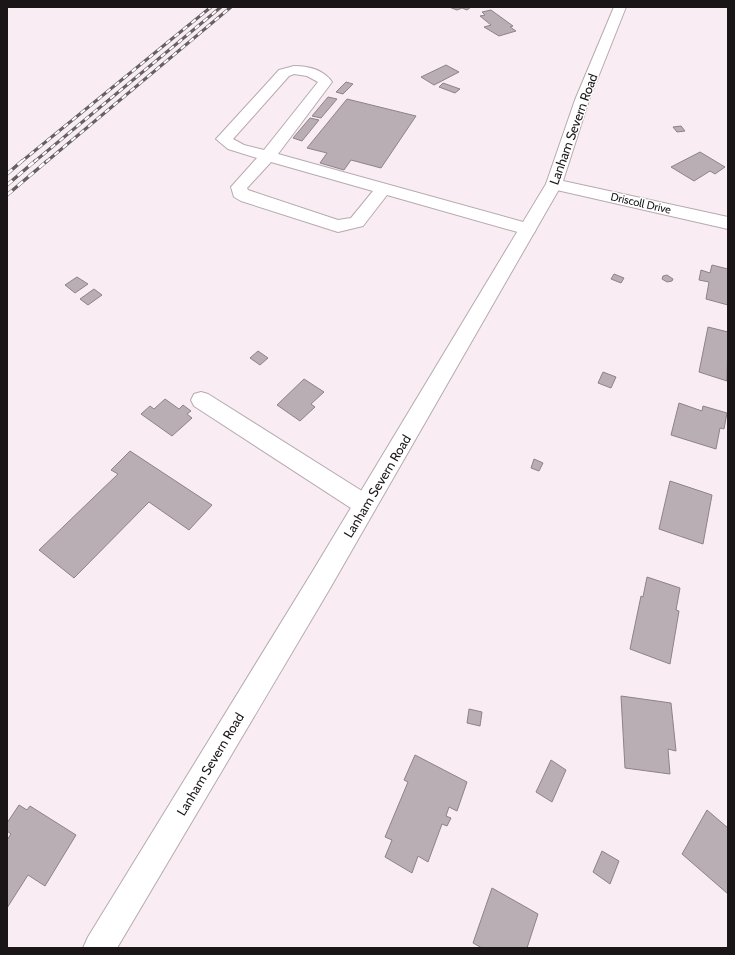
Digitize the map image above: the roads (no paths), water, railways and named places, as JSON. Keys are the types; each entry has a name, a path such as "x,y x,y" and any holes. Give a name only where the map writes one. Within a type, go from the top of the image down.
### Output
{"main road":[{"name":"Lanham Severn Road","path":"99,948 365,505 554,184 582,100 620,7"},
{"path":"383,188 356,222 338,226 247,197 240,193 239,187 268,156 325,82 321,77 300,70 291,70 284,73 224,139 229,144 268,156 383,188 528,229"},
{"name":"Driscoll Drive","path":"554,184 728,223"},
{"path":"201,400 365,505"}],"railway":[{"path":"21,162 211,7"},
{"path":"34,162 221,7"},
{"path":"46,162 231,7"},
{"path":"7,174 22,161"},
{"path":"7,185 35,161"},
{"path":"7,195 47,161"}]}
